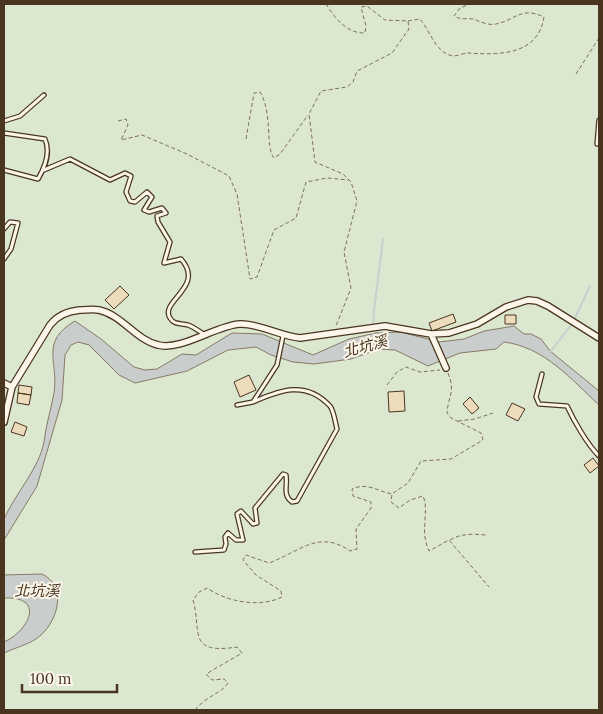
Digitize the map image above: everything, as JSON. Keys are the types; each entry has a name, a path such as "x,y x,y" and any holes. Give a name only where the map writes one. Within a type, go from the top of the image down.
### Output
{"street":[{"path":"4,422 12,387 56,318 73,311 98,310 108,313 147,341 163,346 206,336 240,324 283,336 300,338 385,326 431,334 449,333 477,324 506,307 528,300 537,301 577,323 599,338"},
{"path":"432,334 446,368"},
{"path":"4,383 12,387"}],"lane":[{"path":"4,121 20,116 44,95"},
{"path":"597,144 599,120"},
{"path":"4,133 45,139 49,148 44,170 38,179 4,170"},
{"path":"44,170 70,158 110,180 125,173 131,176 126,192 130,201 135,202 147,192 152,197 144,210 148,212 162,208 166,213 158,216 158,222 170,242 164,264 181,259 185,263 188,277 187,286 171,303 168,310 170,318 177,324 189,325 206,336"},
{"path":"4,229 10,222 18,223 11,249 4,259"},
{"path":"253,402 277,364 283,336"},
{"path":"542,374 536,397 539,404 567,406 574,423 582,430 592,449 599,456"},
{"path":"195,552 224,550 226,544 225,537 228,533 236,540 243,540 237,514 241,511 253,524 256,523 255,508 283,474 286,475 285,494 292,502 297,501 337,429 331,407 316,397 298,390 287,389 253,402 237,405"}],"path":[{"path":"326,4 340,23 356,34 365,33 366,26 360,7 367,6 385,20 408,21 420,19 432,41 453,56 512,53 527,46 543,24 544,17 534,12 525,13 494,25 476,20 459,20 454,16 460,8 470,4"},
{"path":"246,139 254,93 260,92 264,99 270,120 270,154 274,158 280,154 309,114 320,91 347,86 353,82 357,71 392,53 409,29 408,21"},
{"path":"576,74 599,38"},
{"path":"309,114 315,162 343,174 355,187 358,201 344,252 351,288 334,333"},
{"path":"118,120 126,120 128,125 121,140 142,135 187,154 230,176 237,194 250,279 257,277 274,230 296,218 306,182 328,178 349,180"},
{"path":"387,385 397,372 406,367 420,372 431,372 446,368 452,382 452,396 447,413 457,421 481,433 483,440 451,459 421,461 408,483 392,494 391,502 399,508 410,500 423,496 425,502 423,533 429,551 463,535 486,535"},
{"path":"457,421 475,419 493,413"},
{"path":"195,710 205,698 224,689 228,683 224,679 212,680 206,674 242,653 237,647 222,649 210,647 199,639 195,624 197,612 193,600 199,592 207,588 216,594 257,603 282,597 281,591 252,571 244,560 246,555 269,563 312,543 326,540 340,544 350,551 357,549 356,529 371,508 371,502 353,496 352,489 358,486 368,486 392,494"},
{"path":"449,540 489,587"}],"green space":[{"path":"4,4 599,4 599,710 4,710"}],"water":[{"name":"北坑溪","path":"75,321 101,339 134,367 145,370 157,369 182,354 196,355 232,333 262,334 313,355 349,339 376,333 401,332 439,342 464,339 484,331 514,326 524,334 531,334 541,339 550,351 599,391 599,405 567,375 544,357 532,350 504,342 496,349 460,353 428,366 395,350 379,349 351,359 314,364 293,362 271,355 256,347 228,350 187,371 135,383 119,375 89,345 78,342 71,345 65,355 62,400 37,486 4,540 4,519 32,471 44,442 54,393 54,345 57,337 64,329"},
{"name":"北坑溪","path":"42,574 50,580 58,597 57,606 50,625 36,639 4,653 4,642 13,637 26,623 29,608 25,602 4,598 4,575"}],"building":[{"path":"120,286 129,295 114,309 105,300"},
{"path":"453,314 456,322 432,331 429,323"},
{"path":"505,315 516,315 516,324 505,324"},
{"path":"249,375 256,390 240,397 234,382"},
{"path":"19,385 32,387 31,395 18,393"},
{"path":"404,391 405,411 389,412 388,392"},
{"path":"18,393 31,395 29,405 17,403"},
{"path":"470,397 479,408 472,414 463,404"},
{"path":"512,403 525,409 518,421 506,415"},
{"path":"15,422 27,427 24,436 11,432"},
{"path":"593,458 599,466 590,473 584,465"}],"waterway":[{"path":"373,336 374,311 383,239"},
{"path":"574,320 590,286"},
{"path":"550,352 572,324"}]}
